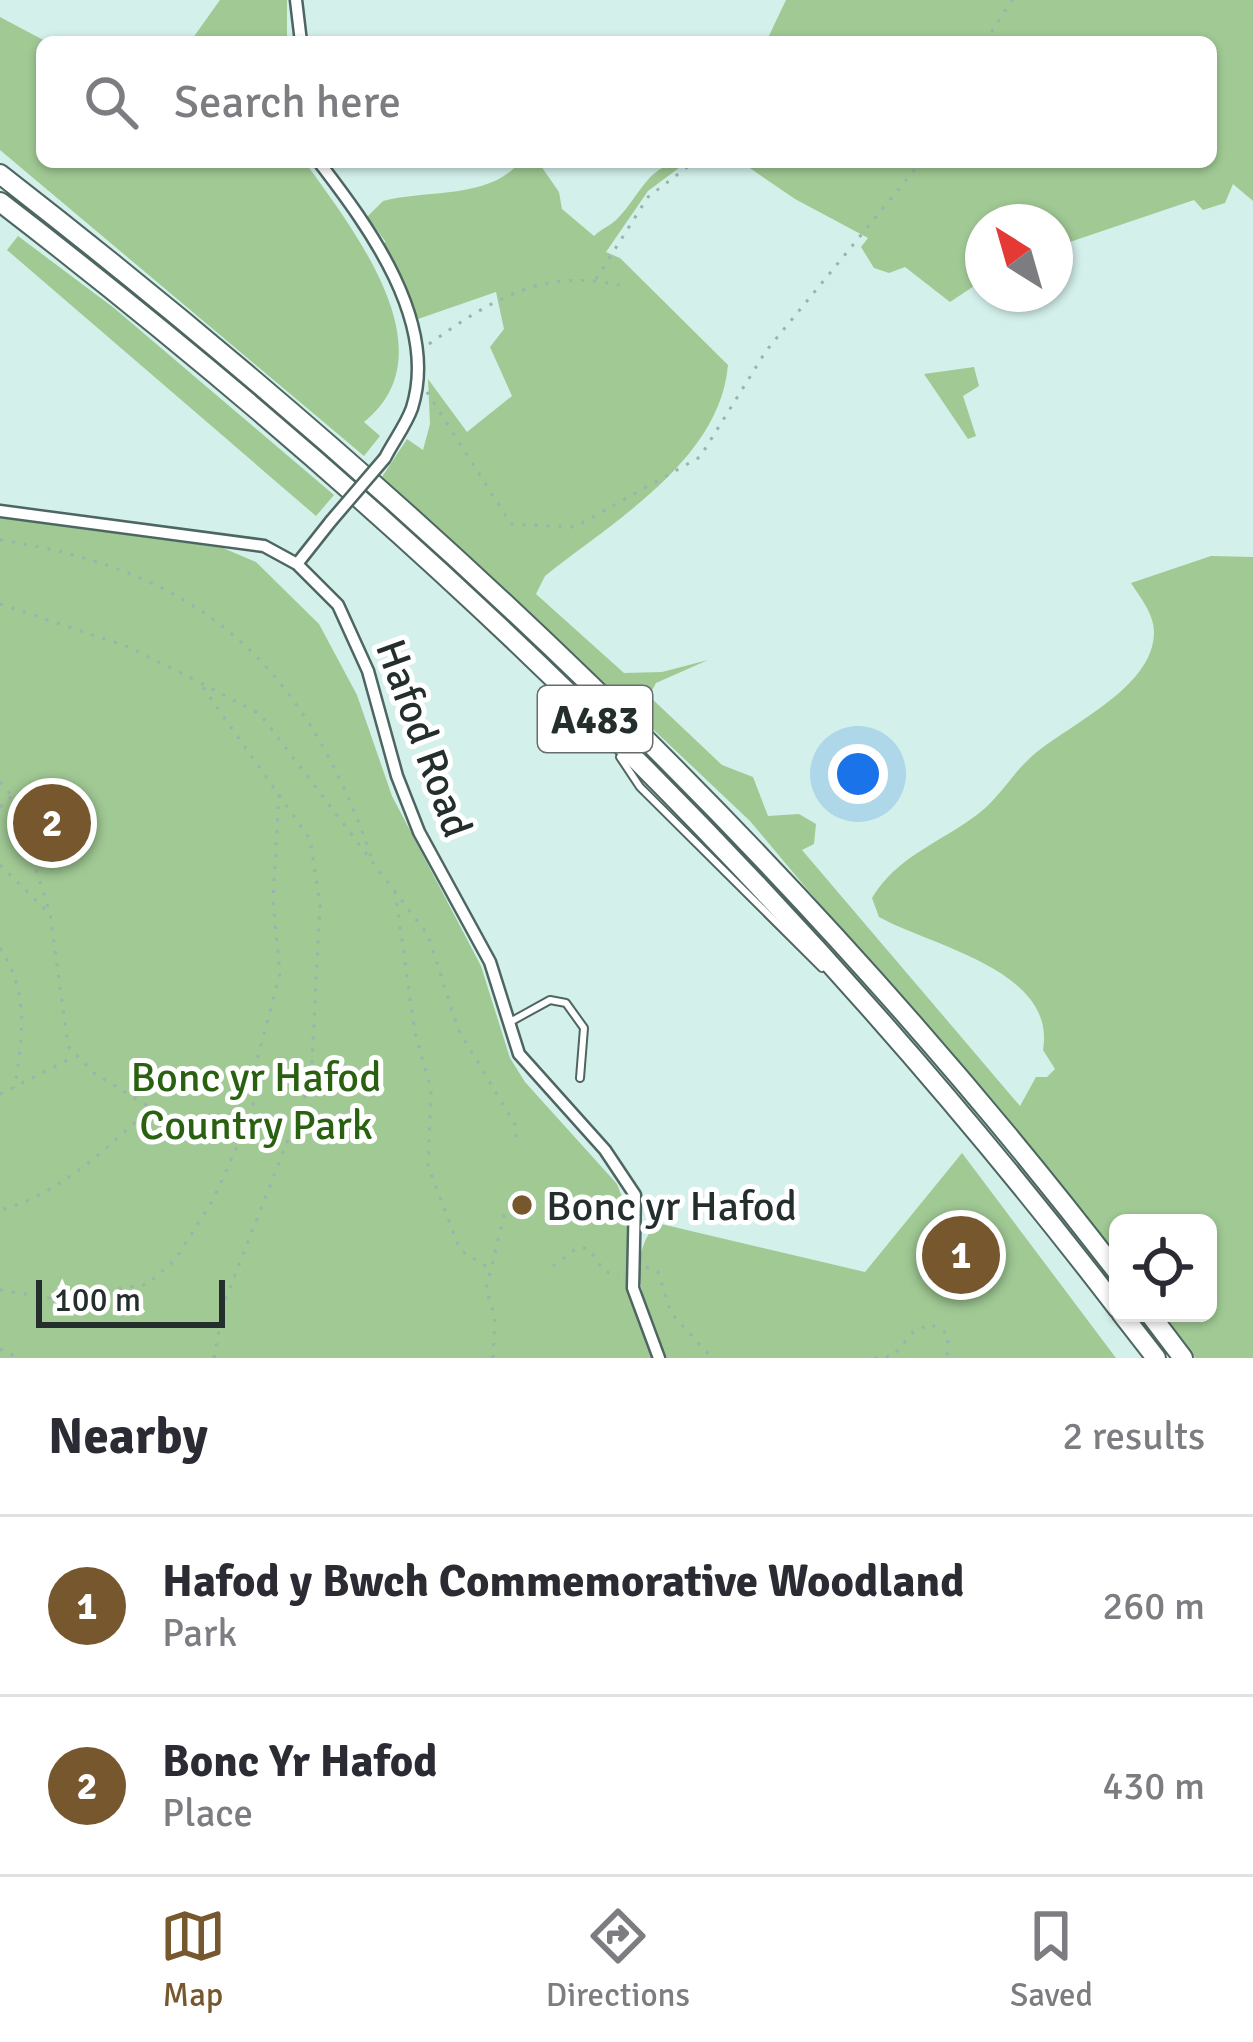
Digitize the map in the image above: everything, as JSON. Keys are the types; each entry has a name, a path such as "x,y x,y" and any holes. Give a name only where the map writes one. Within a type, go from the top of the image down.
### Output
{"highway":[{"name":"A483","path":"0,174 130,275 324,441 632,725 778,875 956,1074 1109,1262"},
{"name":"A483","path":"0,202 375,514 595,718 718,843 865,1006 1109,1298"},
{"name":"A483","path":"1128,1322 1156,1358"},
{"path":"1155,1322 1183,1358"}],"street":[{"path":"296,0 300,36"},
{"path":"0,511 264,546 297,564 385,458 412,409 417,375 412,321 375,243 324,168"},
{"name":"Hafod Road","path":"297,564 338,605 354,637 419,832 490,962 519,1054 604,1150 634,1195 633,1288 659,1358"}],"lane":[{"path":"507,1024 550,1000 566,1003 584,1028 580,1078"}],"path":[{"path":"989,36 1012,0"},
{"path":"595,281 648,197 686,168"},
{"path":"417,375 511,524 575,527 700,457 766,351 916,168"},
{"path":"418,352 487,303 525,285 557,278 627,287"},
{"path":"0,540 69,554 164,589 230,629 302,708 349,793 373,860"},
{"path":"0,604 126,646 260,714 428,935 458,1030 516,1126 516,1146"},
{"path":"199,682 310,839 320,904 311,1082 224,1303 214,1358"},
{"path":"0,782 12,796 50,914 74,1057 144,1099 146,1113 97,1158 24,1204 0,1210"},
{"path":"0,1290 54,1299 148,1284 175,1260 213,1200 252,1113 258,1056 280,974 273,902 280,793"},
{"path":"0,807 12,796"},
{"path":"0,865 50,914"},
{"path":"394,889 415,1033 431,1089 428,1166 460,1250 492,1270"},
{"path":"0,948 18,976 23,997 15,1088"},
{"path":"0,1094 74,1057"},
{"path":"493,1358 495,1317 486,1289 504,1216 516,1210"},
{"path":"553,1266 577,1248 588,1248 616,1276 625,1265 658,1272 670,1313 712,1358"},
{"path":"874,1358 893,1356 913,1332 930,1324 948,1334 946,1358"},
{"path":"701,1348 702,1358"},
{"path":"0,1349 20,1358"}],"green space":[{"path":"220,0 287,0 287,36 194,36"},
{"path":"786,0 1253,0 1253,201 1233,184 1225,203 1203,210 1194,200 1073,241 1073,204 965,204 965,292 950,302 905,267 889,273 874,268 861,247 868,238 795,199 750,168 1217,168 1217,36 769,36"},
{"path":"0,17 36,36 36,168 309,168 367,254 396,326 398,361 389,393 364,422 380,436 364,456 0,150"},
{"path":"514,168 542,168 559,192 562,209 594,236 618,218 654,174 663,168 679,168 648,191 606,252 620,258 728,365 721,399 705,430 659,486 545,576 536,594 624,673 662,672 708,660 656,683 649,696 722,765 753,777 768,816 799,814 816,824 814,844 802,850 1020,1106 1036,1077 1047,1077 1055,1069 1043,1050 1042,1023 1031,1000 986,964 879,917 872,898 894,871 978,814 1028,760 1104,705 1139,672 1150,653 1154,632 1146,606 1131,583 1211,556 1253,557 1253,1358 1195,1358 1166,1322 1217,1322 1217,1214 1109,1214 1109,1250 750,821 492,577 380,480 407,439 423,450 430,424 428,379 467,432 512,396 490,347 504,329 496,292 418,319 384,254 385,241 367,217 383,201 491,182"},
{"path":"18,236 114,308 334,495 316,516 7,250"},
{"path":"974,367 979,386 963,396 976,436 968,439 924,374"},
{"name":"Bonc yr Hafod Country Park","path":"0,517 223,548 256,562 319,624 357,695 392,796 481,966 510,1058 525,1082 617,1184 628,1212 627,1282 653,1358 0,1358"},
{"path":"962,1153 1116,1358 667,1358 646,1308 640,1272 646,1238 657,1223 865,1272"}],"place":[{"name":"Bonc Yr Hafod","path":"52,823"},
{"name":"Bonc yr Hafod","path":"522,1205"},
{"name":"Hafod y Bwch Commemorative Woodland","path":"961,1255"}]}
